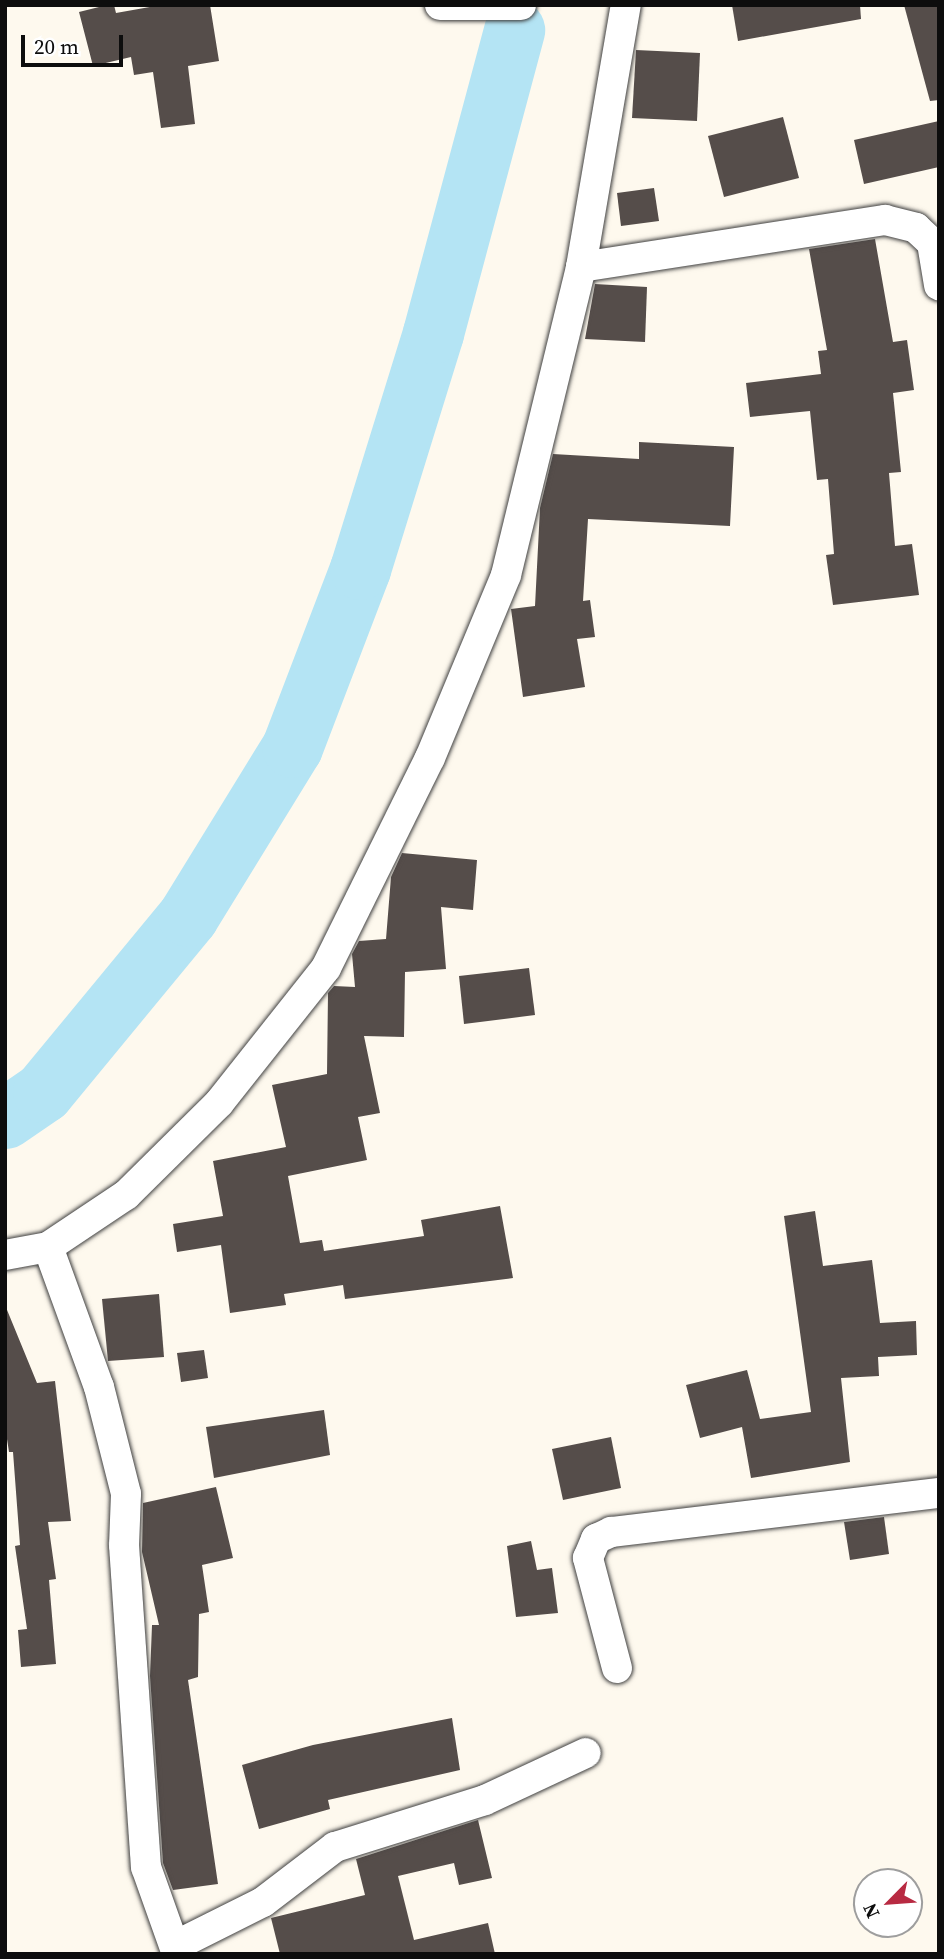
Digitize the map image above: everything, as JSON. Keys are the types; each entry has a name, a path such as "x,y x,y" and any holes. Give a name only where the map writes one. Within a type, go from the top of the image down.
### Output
{"street":[{"path":"440,5 521,5"},
{"path":"5,1255 48,1247 127,1195 219,1103 326,968 430,758 506,575 580,267 626,5"},
{"path":"580,267 885,220 916,228 932,243 939,285"},
{"path":"48,1247 99,1387 126,1494 124,1545 146,1867 176,1950 263,1902 335,1847 485,1800 586,1753"},
{"path":"617,1668 588,1558 596,1539 624,1530 939,1493"}],"building":[{"path":"114,5 116,13 161,5 210,5 219,61 188,66 195,124 161,128 153,72 134,75 131,57 93,66 79,12"},
{"path":"732,5 860,5 861,19 738,41"},
{"path":"904,5 939,5 939,100 930,101"},
{"path":"636,50 700,53 697,121 632,118"},
{"path":"783,117 799,178 724,197 708,136"},
{"path":"939,121 939,167 864,184 854,140"},
{"path":"654,188 659,221 621,226 617,193"},
{"path":"875,239 893,342 907,340 914,390 893,393 901,472 889,473 895,546 912,544 919,595 833,605 826,555 834,554 828,479 817,480 810,411 750,417 746,383 821,374 818,351 827,350 809,249"},
{"path":"595,284 647,287 645,342 585,339"},
{"path":"639,442 734,447 730,526 588,519 583,601 590,600 595,637 577,639 585,687 523,697 511,609 535,606 540,508 553,454 639,459"},
{"path":"402,853 477,860 473,910 441,907 446,969 405,972 404,1037 364,1036 380,1113 358,1117 367,1160 288,1176 300,1243 322,1240 324,1251 424,1236 421,1220 500,1206 513,1278 345,1299 343,1285 284,1294 286,1305 230,1313 221,1245 177,1252 173,1224 223,1216 213,1161 286,1147 272,1085 327,1074 328,993 334,986 355,987 352,954 359,941 386,939 391,877"},
{"path":"529,968 535,1015 464,1024 459,976"},
{"path":"815,1211 823,1266 872,1260 880,1323 916,1321 917,1355 878,1357 879,1376 841,1378 850,1462 751,1478 742,1427 700,1438 686,1385 747,1370 760,1419 811,1412 784,1216"},
{"path":"159,1294 164,1357 108,1361 102,1299"},
{"path":"5,1305 37,1383 55,1381 71,1521 48,1522 56,1579 49,1580 56,1664 21,1667 18,1630 27,1629 15,1546 20,1545 13,1452 9,1452 5,1426"},
{"path":"204,1350 208,1378 181,1382 177,1353"},
{"path":"324,1410 330,1455 214,1478 206,1427"},
{"path":"611,1437 621,1488 563,1500 552,1449"},
{"path":"216,1487 233,1558 202,1565 209,1612 199,1614 198,1677 188,1680 218,1884 173,1890 163,1863 150,1676 152,1625 159,1625 142,1552 143,1503"},
{"path":"884,1517 889,1554 850,1560 844,1522"},
{"path":"531,1541 537,1570 552,1568 558,1613 516,1617 507,1546"},
{"path":"452,1718 460,1770 328,1800 330,1809 259,1829 242,1765 313,1745"},
{"path":"478,1820 492,1878 459,1885 454,1863 398,1876 414,1940 488,1923 495,1954 280,1954 271,1918 365,1895 356,1859"}],"waterway":[{"path":"5,1118 43,1092 188,916 292,747 360,569 433,333 514,30"}]}
